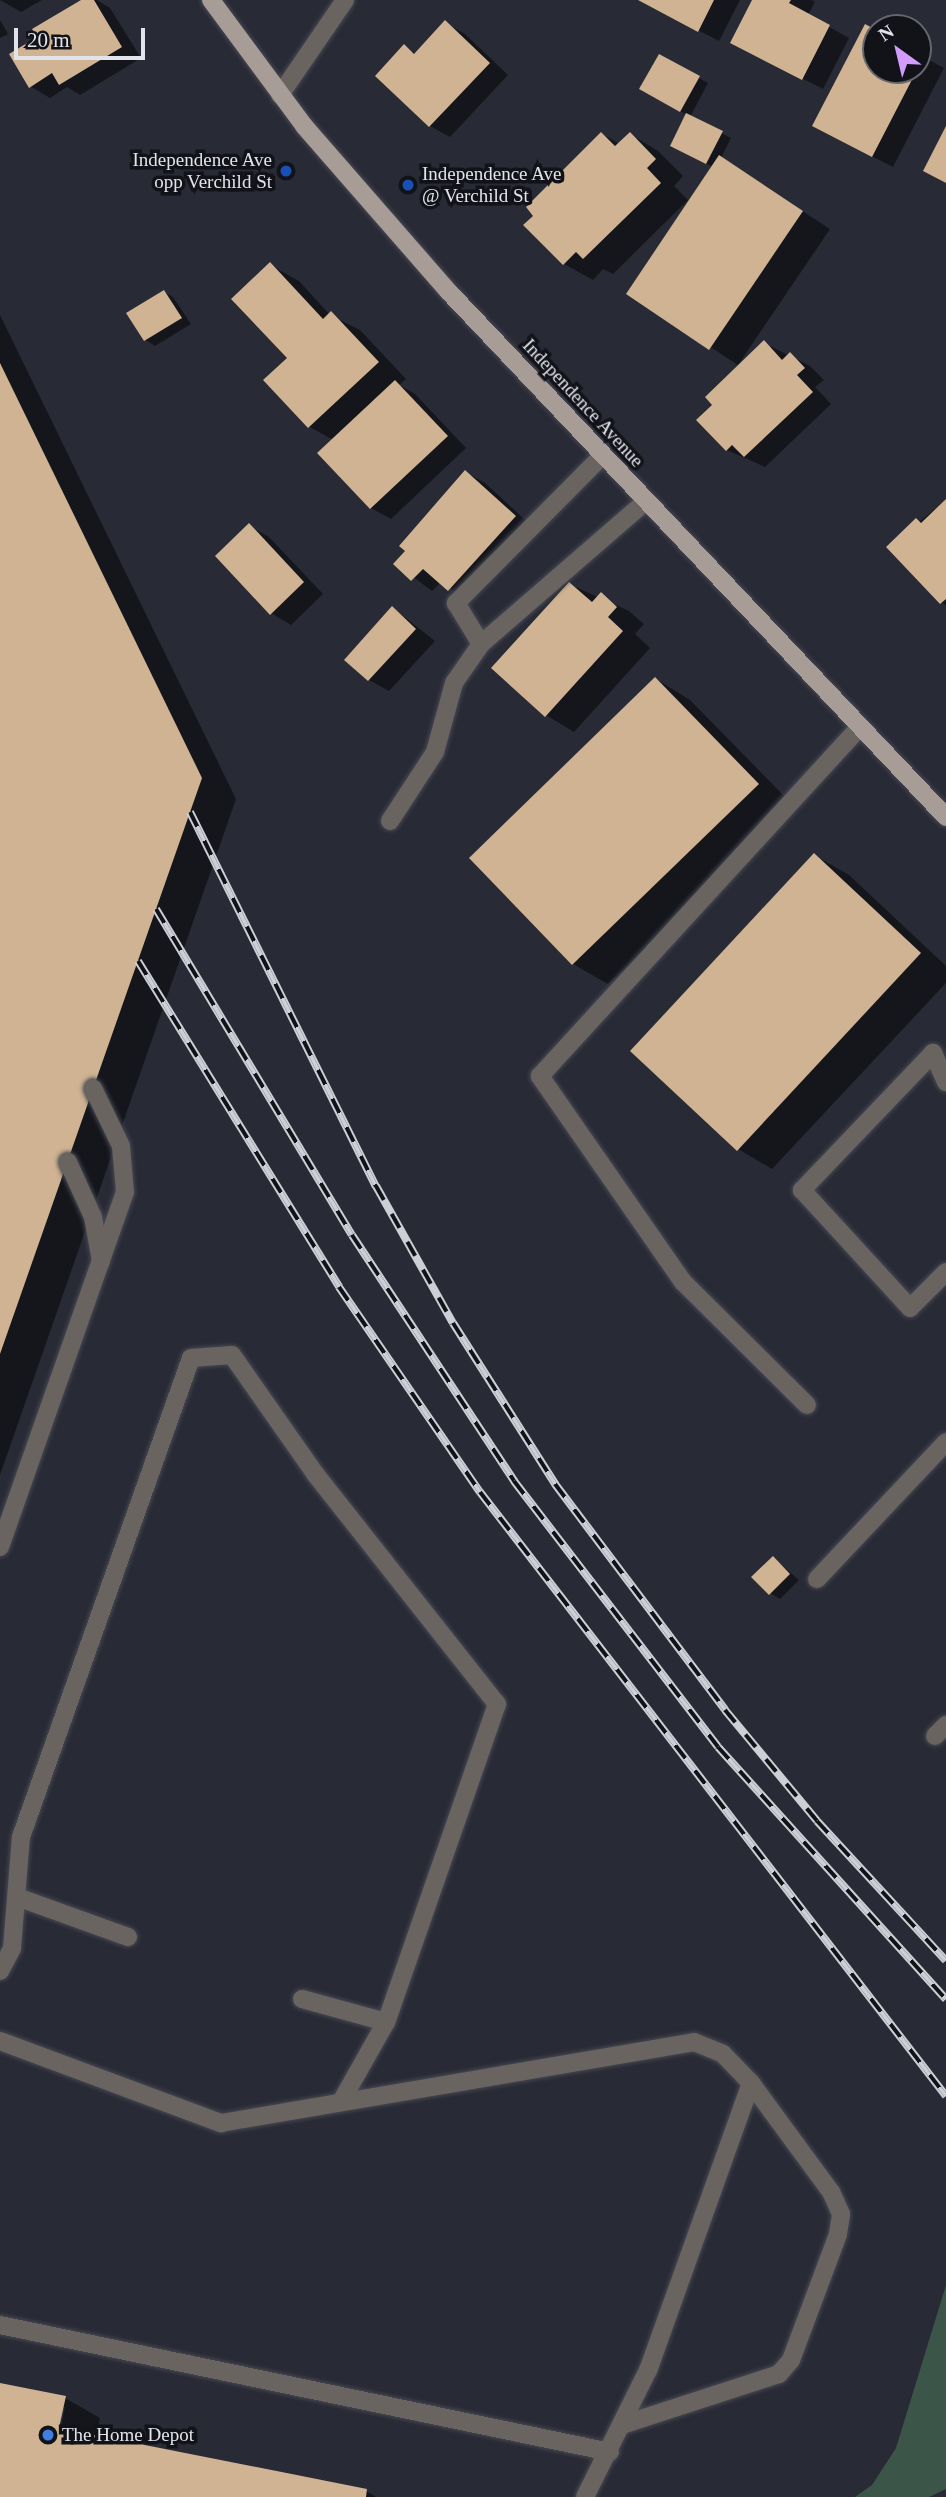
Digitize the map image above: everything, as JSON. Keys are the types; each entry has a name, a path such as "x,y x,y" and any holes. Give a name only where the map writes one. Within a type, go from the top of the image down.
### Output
{"main road":[{"name":"Independence Avenue","path":"211,0 280,94 449,292 946,817"}],"street":[{"path":"280,94 345,0"},
{"path":"481,644 456,603 603,455"},
{"path":"390,821 435,752 454,683 481,644 646,501"},
{"path":"807,1405 684,1282 540,1076 860,727"},
{"path":"940,1046 946,1082"},
{"path":"940,1046 802,1190 910,1308 946,1272"},
{"path":"0,1547 125,1192 127,1168 112,1122 93,1088"},
{"path":"68,1161 93,1217 101,1264"},
{"path":"0,1971 12,1948 22,1837 191,1359 232,1355 316,1475 497,1703 386,2022 341,2102"},
{"path":"817,1580 946,1442"},
{"path":"16,1897 128,1937"},
{"path":"302,1999 386,2022"},
{"path":"0,2041 221,2123 694,2042 723,2054 751,2083 831,2192 841,2214 838,2235 791,2360 779,2374 625,2424"},
{"path":"585,2497 625,2424 751,2083"},
{"path":"0,2325 610,2452"}],"green space":[{"path":"946,2285 946,2489 929,2497 855,2497 872,2485 896,2448"}],"building":[{"path":"81,0 94,0 122,47 59,85 52,73 29,88 9,54 37,37 32,29"},
{"path":"638,0 714,0 698,32"},
{"path":"752,0 791,0 789,3 830,25 802,80 730,43"},
{"path":"445,20 490,63 429,127 375,76 404,44 414,54"},
{"path":"862,30 862,84 910,84 872,157 812,126"},
{"path":"659,54 700,76 680,112 639,89"},
{"path":"686,113 723,131 706,164 670,146"},
{"path":"946,126 946,183 923,171"},
{"path":"601,132 615,146 630,132 656,159 647,168 661,183 583,259 576,252 563,265 523,225 533,216 526,207"},
{"path":"719,155 803,211 709,350 626,294"},
{"path":"270,262 323,319 331,311 379,362 308,428 263,380 287,358 231,299"},
{"path":"164,290 182,318 144,341 126,313"},
{"path":"764,340 782,360 790,352 805,368 797,375 813,392 744,457 732,445 726,451 696,420 712,405 705,397"},
{"path":"0,363 202,778 0,1354"},
{"path":"395,380 448,436 370,509 317,453"},
{"path":"465,470 516,516 448,591 423,569 411,581 393,564 405,551 399,546"},
{"path":"946,499 946,599 940,604 886,547 916,518 921,523"},
{"path":"249,523 304,582 270,615 215,556"},
{"path":"569,582 592,602 601,592 617,607 608,617 623,631 545,717 491,668"},
{"path":"392,606 416,629 368,681 344,660"},
{"path":"655,677 759,784 572,965 469,858"},
{"path":"814,853 921,953 737,1151 630,1051"},
{"path":"773,1556 790,1574 769,1595 751,1577"},
{"path":"0,2383 66,2396 59,2428 367,2489 366,2497 0,2497"}],"railway":[{"path":"190,812 376,1186 453,1323 555,1484 725,1710 817,1821 946,1961"},
{"path":"156,909 352,1235 514,1481 718,1747 946,1999"},
{"path":"138,961 339,1287 480,1492 946,2096"}],"place":[{"name":"Independence Ave opp Verchild St","path":"286,171"},
{"name":"Independence Ave @ Verchild St","path":"408,185"},
{"name":"The Home Depot","path":"48,2435"}]}
